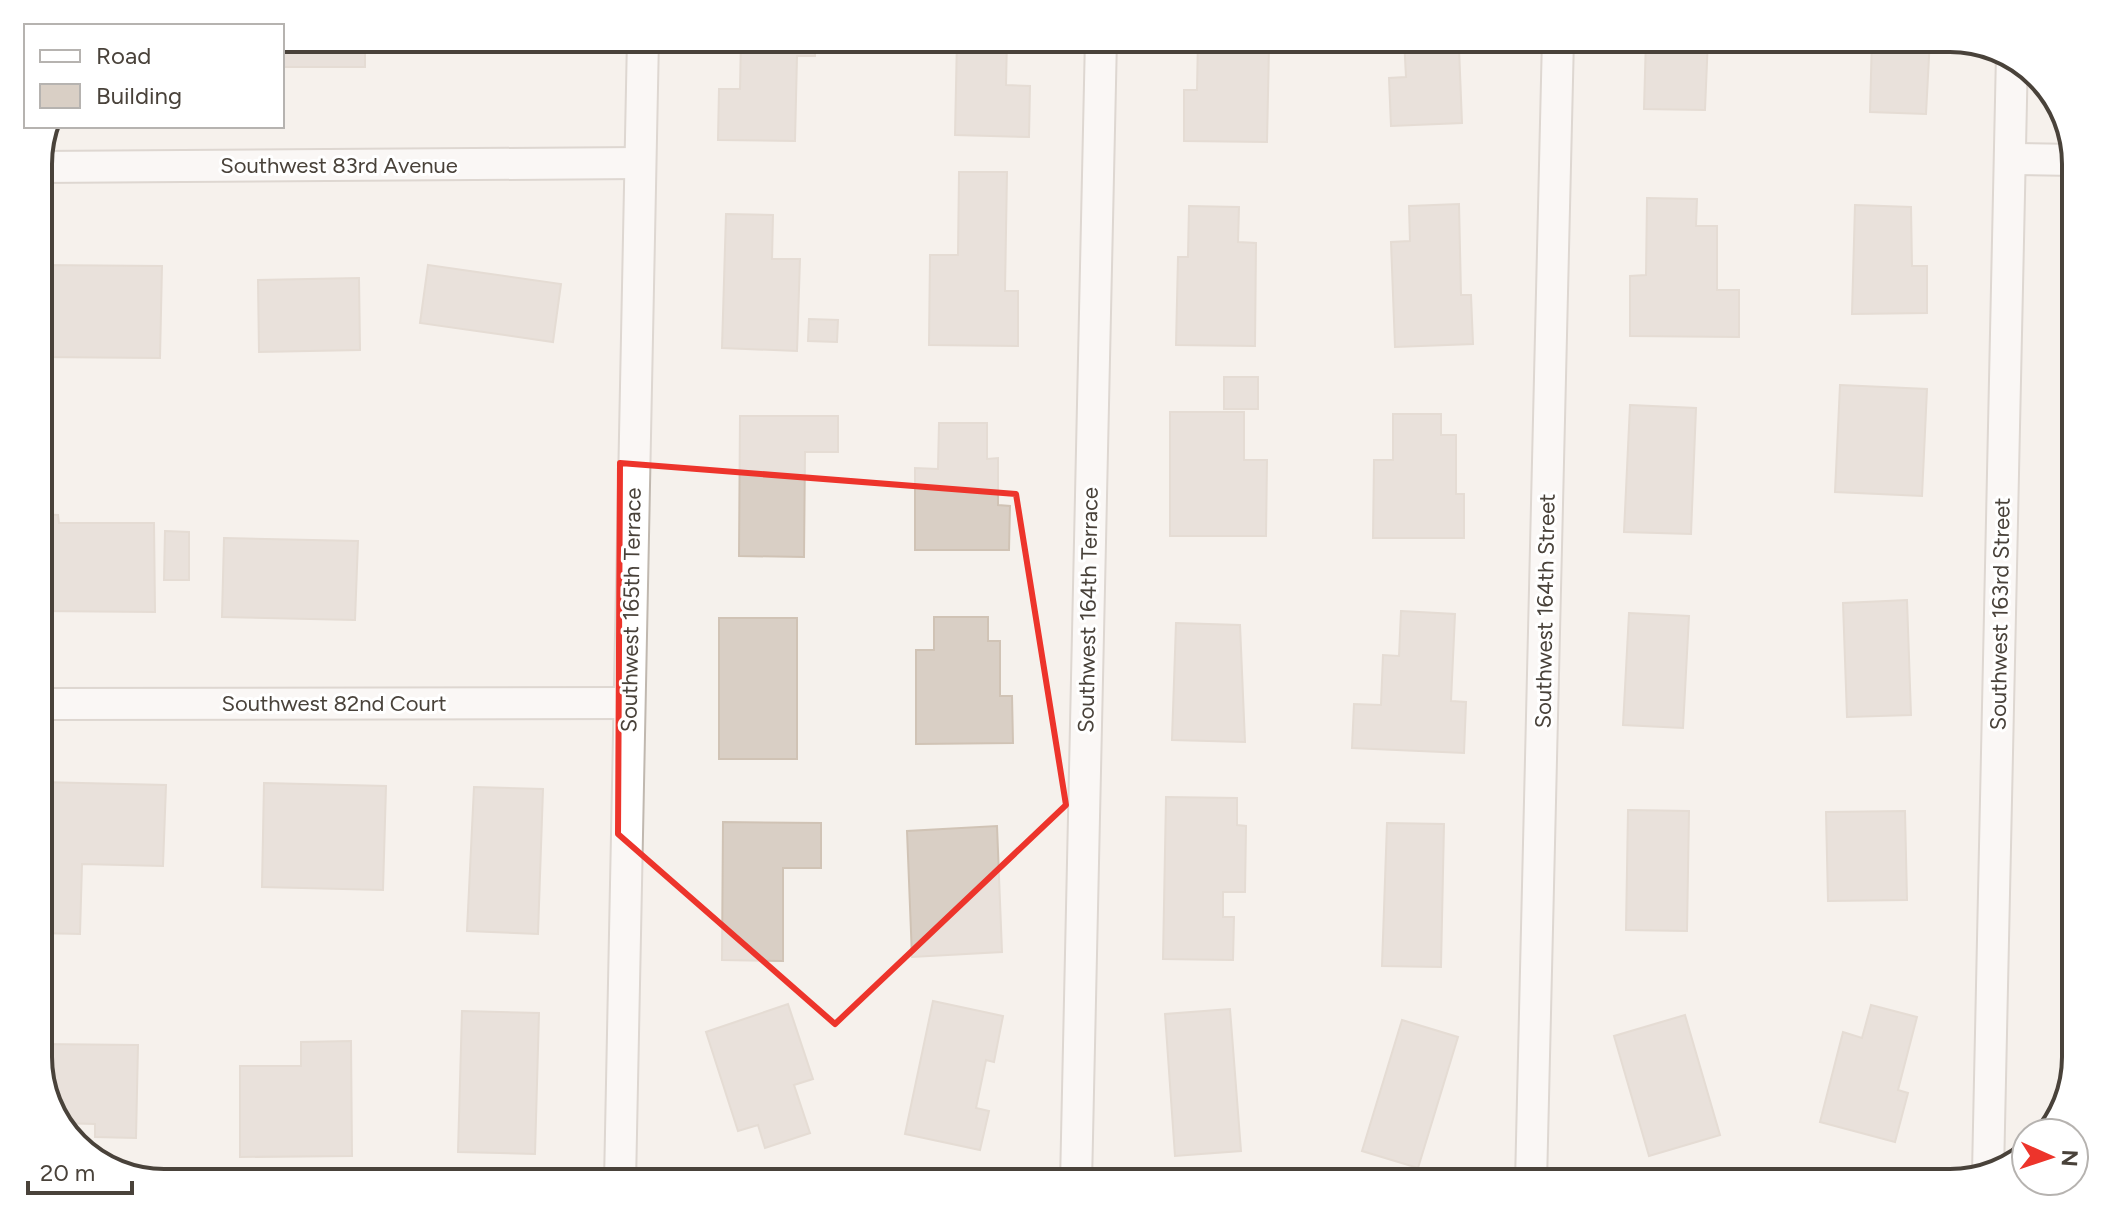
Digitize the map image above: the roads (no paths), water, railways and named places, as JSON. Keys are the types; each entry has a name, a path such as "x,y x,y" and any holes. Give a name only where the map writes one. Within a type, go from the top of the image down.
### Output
{"street":[{"name":"Southwest 165th Terrace","path":"620,1169 643,52"},
{"name":"Southwest 164th Terrace","path":"1076,1169 1101,52"},
{"name":"Southwest 164th Street","path":"1531,1169 1558,52"},
{"name":"Southwest 163rd Street","path":"1988,1162 2012,71"},
{"path":"2010,159 2062,160"},
{"name":"Southwest 83rd Avenue","path":"52,167 640,163"},
{"name":"Southwest 82nd Court","path":"52,704 629,703"}]}
